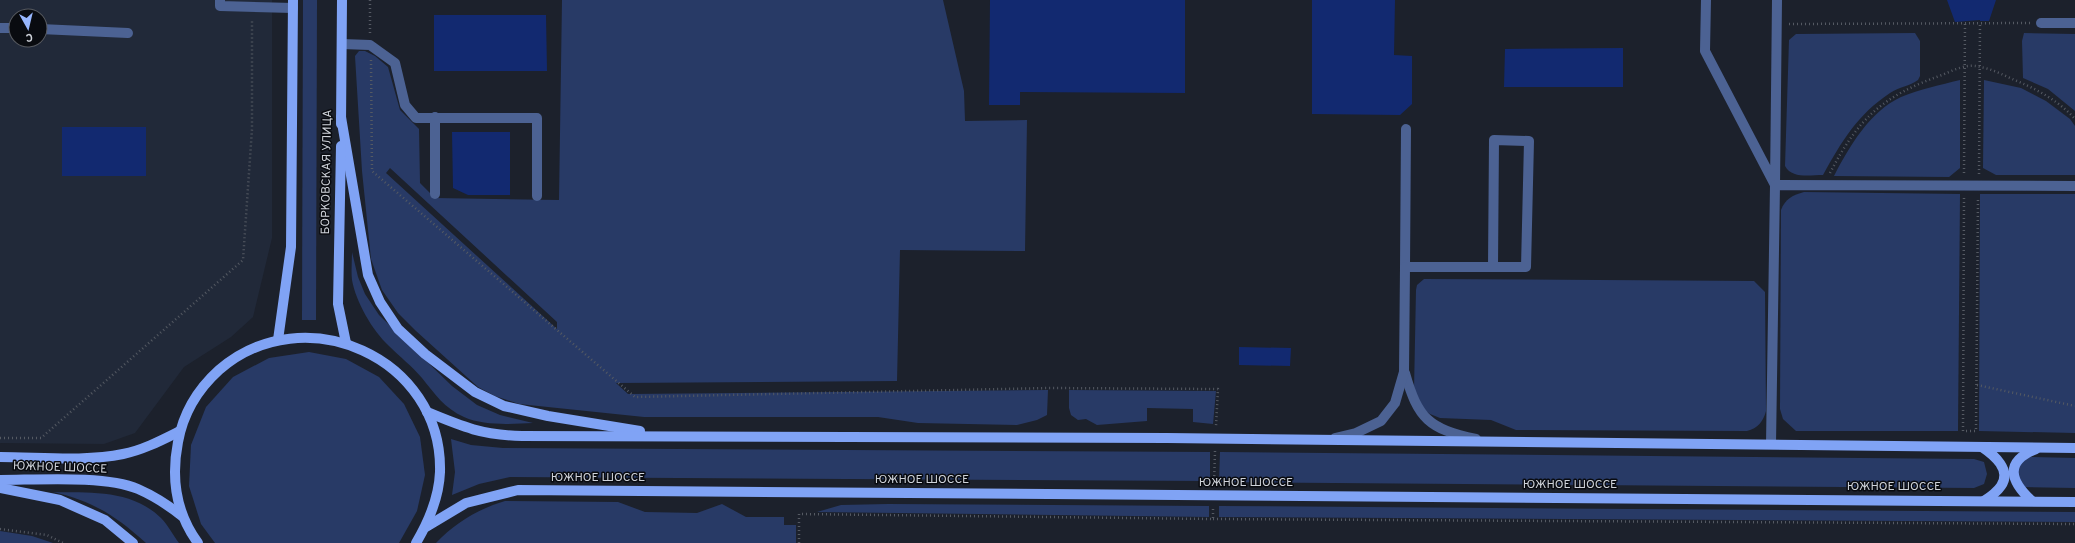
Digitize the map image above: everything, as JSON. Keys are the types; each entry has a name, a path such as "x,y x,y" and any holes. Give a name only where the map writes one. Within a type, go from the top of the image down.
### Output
{"main road":[{"name":"БОРКОВСКАЯ УЛИЦА","path":"342,0 338,304 346,343"},
{"path":"278,340 291,247 293,4"},
{"path":"341,117 368,275 380,302 398,329 425,354 475,392 504,406 548,416 634,430 711,436"},
{"path":"198,543 182,516 177,496 174,473 180,430 199,392 213,376 230,361 247,351 278,340 312,338 346,343 368,352 388,364 412,391 427,412 434,430 439,455 440,472 434,507 426,527 416,543"},
{"path":"427,412 467,429 495,435 1215,439 2075,448"},
{"name":"ЮЖНОЕ ШОССЕ","path":"0,457 96,457 124,454 153,445 180,430"},
{"path":"1982,447 1999,461 2003,476 2002,485 1984,501"},
{"path":"2032,501 2020,490 2013,475 2015,462 2026,453 2040,447"},
{"name":"ЮЖНОЕ ШОССЕ","path":"0,480 73,480 110,482 136,488 158,498 182,516"},
{"path":"0,488 60,500 106,520 133,543"},
{"name":"ЮЖНОЕ ШОССЕ","path":"426,527 466,503 518,490 2075,502"}],"lane":[{"path":"220,0 220,6 252,7 293,4"},
{"path":"1706,0 1705,51 1774,185"},
{"path":"1771,444 1777,0"},
{"path":"2041,23 2075,23"},
{"path":"48,29 128,33"},
{"path":"342,44 370,45 394,63 405,105 416,118 537,118 537,196"},
{"path":"435,118 435,194"},
{"path":"1329,440 1356,433 1380,421 1395,403 1404,372 1406,129"},
{"path":"1405,267 1493,267 1526,267 1529,141 1494,140 1493,267"},
{"path":"1774,185 2075,186"},
{"path":"1404,372 1412,398 1422,414 1436,428 1455,435 1488,442"}],"path":[{"path":"370,0 372,171 635,397 1048,388 1218,389 1213,519"},
{"path":"0,438 41,438 243,260 252,129 252,7"},
{"path":"1965,23 1963,431 1976,431 1980,23"},
{"path":"1776,24 2041,23"},
{"path":"1824,185 1841,152 1855,130 1870,113 1893,96 1925,81 1965,66 1980,66 2037,89 2055,101 2075,119"},
{"path":"1977,385 2075,406"},
{"path":"799,543 799,514 1213,519 2075,524"},
{"path":"0,529 46,536 63,543"}],"shaded area":[{"path":"0,0 272,0 272,238 253,317 231,337 184,367 135,433 104,444 0,443"},
{"path":"303,0 317,0 316,320 302,320"},
{"path":"562,0 943,0 964,91 965,121 1027,120 1025,251 900,250 897,381 616,383 628,394 1048,390 1047,415 1037,420 1017,425 918,423 878,417 644,417 519,404 495,396 478,387 416,331 398,313 382,290 371,259 362,171 355,56 359,51 365,51 375,56 388,67 400,110 419,129 420,183 435,198 559,200","holes":["390,168 557,322 557,329 386,173"]},
{"path":"1915,33 1920,41 1920,76 1918,80 1890,93 1868,110 1844,140 1823,175 1797,175 1788,170 1785,166 1789,40 1796,34"},
{"path":"2024,33 2075,34 2075,111 2048,89 2023,78 2022,41"},
{"path":"1960,80 1960,168 1949,177 1834,176 1846,153 1862,131 1880,111 1890,103 1901,97 1930,87"},
{"path":"1984,80 2021,88 2046,101 2070,119 2075,126 2075,175 1996,175 1983,168"},
{"path":"1804,192 1960,194 1958,431 1796,431 1783,419 1780,409 1781,210 1790,198"},
{"path":"1980,194 2075,194 2075,433 1979,431"},
{"path":"352,252 358,277 365,294 379,315 452,386 477,405 500,415 533,423 498,424 480,422 464,417 445,405 418,374 393,350 371,324 361,306 354,288 352,280"},
{"path":"1424,279 1754,281 1765,292 1765,415 1757,426 1747,431 1516,430 1491,420 1440,418 1423,409 1414,390 1416,290 1417,285"},
{"path":"309,352 346,359 379,377 404,404 420,437 425,475 417,511 399,543 215,543 201,524 189,486 191,445 206,407 233,377 269,358"},
{"path":"1069,390 1216,391 1213,424 1193,422 1193,409 1147,408 1147,421 1097,425 1086,419 1078,420 1071,415 1069,408"},
{"path":"451,439 471,445 503,448 1210,452 1210,481 510,477 479,484 452,495 455,472"},
{"path":"1220,452 1974,459 1984,462 1987,474 1984,484 1974,488 1219,482"},
{"path":"2030,457 2075,458 2075,488 2023,487 2018,479 2018,466 2019,463"},
{"path":"53,492 110,494 137,502 161,518 179,543 146,543 114,517 80,500"},
{"path":"505,501 618,502 645,512 697,513 722,504 746,517 784,517 784,525 796,525 796,543 436,543 459,523 486,508"},
{"path":"841,505 1209,506 1209,517 817,512"},
{"path":"1219,506 2075,512 2075,522 1219,517"},
{"path":"0,531 32,536 53,543 0,543"}],"building":[{"path":"990,0 1185,0 1185,93 1020,92 1020,105 989,105"},
{"path":"1312,0 1395,0 1394,55 1412,56 1412,104 1400,115 1312,114"},
{"path":"1947,0 1996,0 1989,21 1980,20 1955,22"},
{"path":"434,15 546,15 547,71 434,71"},
{"path":"1623,48 1623,87 1504,87 1505,49"},
{"path":"62,127 146,127 146,176 62,176"},
{"path":"452,132 510,132 510,195 468,195 453,188"},
{"path":"1239,347 1291,348 1290,366 1239,365"}]}
